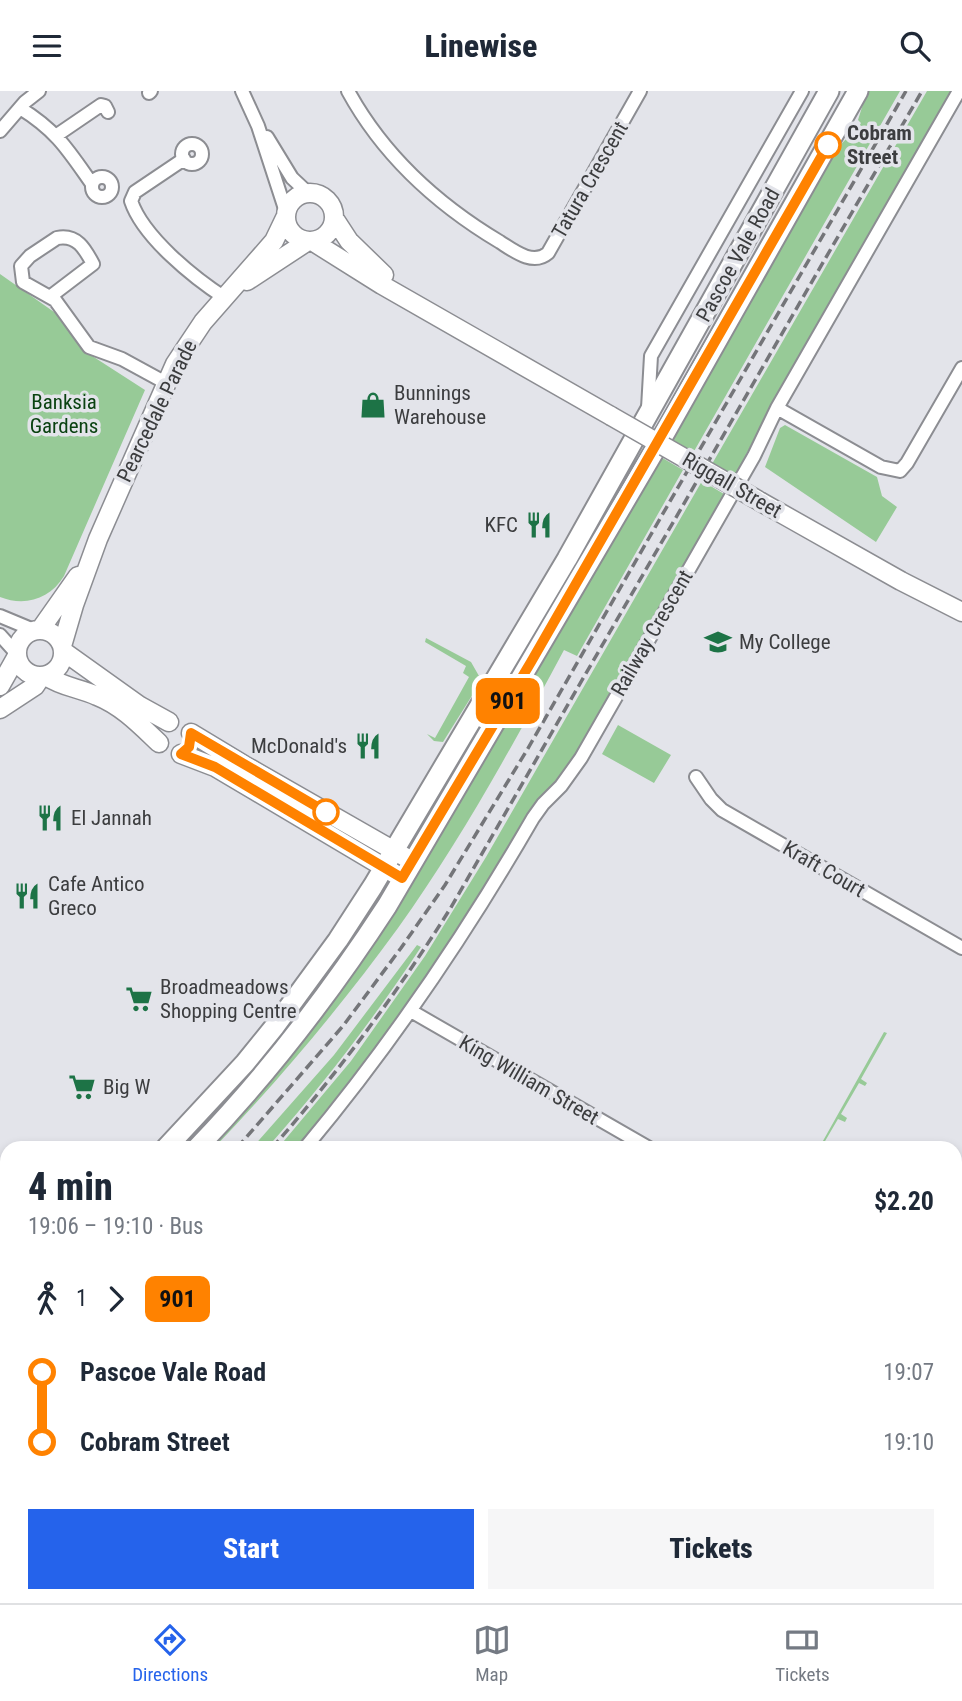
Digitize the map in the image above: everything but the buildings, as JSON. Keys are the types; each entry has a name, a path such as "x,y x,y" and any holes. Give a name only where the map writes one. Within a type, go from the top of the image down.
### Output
{"main road":[{"name":"Pascoe Vale Road","path":"173,1141 245,1063 275,1026 338,940 389,859 567,559 829,91"},
{"name":"Pascoe Vale Road","path":"203,1141 286,1048 365,940 531,662 858,91"},
{"path":"690,342 713,315 758,238 765,236 772,241"},
{"path":"498,672 531,662"}],"street":[{"path":"0,131 39,91"},
{"path":"39,91 39,105 44,123"},
{"path":"242,91 258,126 290,230 310,241 319,239 330,230 334,218 333,209 324,197 308,193 292,178 258,126"},
{"name":"Tatura Crescent","path":"348,91 382,142 438,200 489,236 523,256 536,259 548,253 640,91"},
{"name":"Pascoe Vale Road","path":"647,419 651,356 802,91"},
{"name":"Railway Crescent","path":"311,1141 411,1011 469,925 533,818 581,758 754,456 777,408 960,93"},
{"path":"57,135 100,105 105,106 108,111"},
{"path":"20,108 57,135 92,184"},
{"path":"184,159 132,195 133,207 168,254 204,284 227,295"},
{"path":"286,214 294,199 308,193"},
{"name":"Pearcedale Parade","path":"63,649 74,604 98,539 166,383 188,342 274,241 286,214"},
{"name":"Riggall Street","path":"334,218 361,254 418,304"},
{"path":"51,296 93,264 80,243 69,237 57,238 30,256 21,267 23,282 51,296 89,347 121,359 166,383"},
{"name":"Pearcedale Parade","path":"227,295 310,241"},
{"name":"Riggall Street","path":"310,241 761,502 962,612"},
{"path":"777,408 881,467 900,471 905,468 962,368"},
{"name":"Pearcedale Parade","path":"38,630 79,575 98,539"},
{"name":"Riggall Street","path":"901,581 962,621"},
{"path":"0,615 54,635 63,649 140,706 169,722 182,722 191,733 407,870"},
{"path":"0,686 17,655 22,639 38,630"},
{"path":"0,635 17,655 24,670 99,696 134,719 169,754 181,754 215,767 389,859"},
{"path":"0,709 35,687 44,676 59,666 63,649"},
{"path":"159,743 158,733 169,722"},
{"path":"181,754 189,747 191,733"},
{"name":"Kraft Court","path":"696,777 722,810 962,948"},
{"name":"King William Street","path":"411,1011 637,1141"}],"green space":[{"path":"867,91 900,91 693,453 669,440 829,157 847,138 851,140 861,123 858,120"},
{"path":"927,91 953,91 766,415 735,477 712,464"},
{"name":"Banksia Gardens","path":"0,274 64,319 86,352 145,390 64,576 52,590 28,601 0,597"},
{"path":"785,425 877,477 882,496 897,507 876,542 765,467 780,428"},
{"path":"659,456 683,470 577,656 564,650 506,757 421,895 333,1013 263,1095 220,1141 217,1141 284,1066 365,955 436,843"},
{"path":"702,481 724,494 573,758 558,780 537,802 444,952 402,1013 302,1141 284,1141 351,1061 425,956 486,857"},
{"path":"426,638 471,662 479,676 473,694 443,742 434,741 427,734 435,738 469,677 463,673 466,666 425,642"},
{"path":"618,725 671,755 654,783 602,754"},
{"path":"417,945 421,947 348,1050 308,1100 273,1141 258,1141 334,1055"},
{"path":"884,1032 887,1033 861,1079 867,1083 865,1086 859,1083 841,1114 847,1118 845,1122 838,1119 823,1141"}],"railway":[{"path":"243,1141 343,1026 445,885 527,750 906,91"},
{"path":"278,1141 366,1032 450,909 922,91"}],"bus line":[{"name":"901","path":"326,812 191,733 191,743 181,754 215,767 402,878 666,431 828,145"}],"place":[{"name":"Cobram Street","path":"828,145"},
{"name":"Bunnings Warehouse","path":"373,405"},
{"name":"KFC","path":"539,525"},
{"name":"My College","path":"718,642"},
{"name":"McDonald's","path":"368,746"},
{"name":"El Jannah","path":"50,818"},
{"name":"Cafe Antico Greco","path":"27,896"},
{"name":"Broadmeadows Shopping Centre","path":"139,999"},
{"name":"Big W","path":"82,1087"}]}
